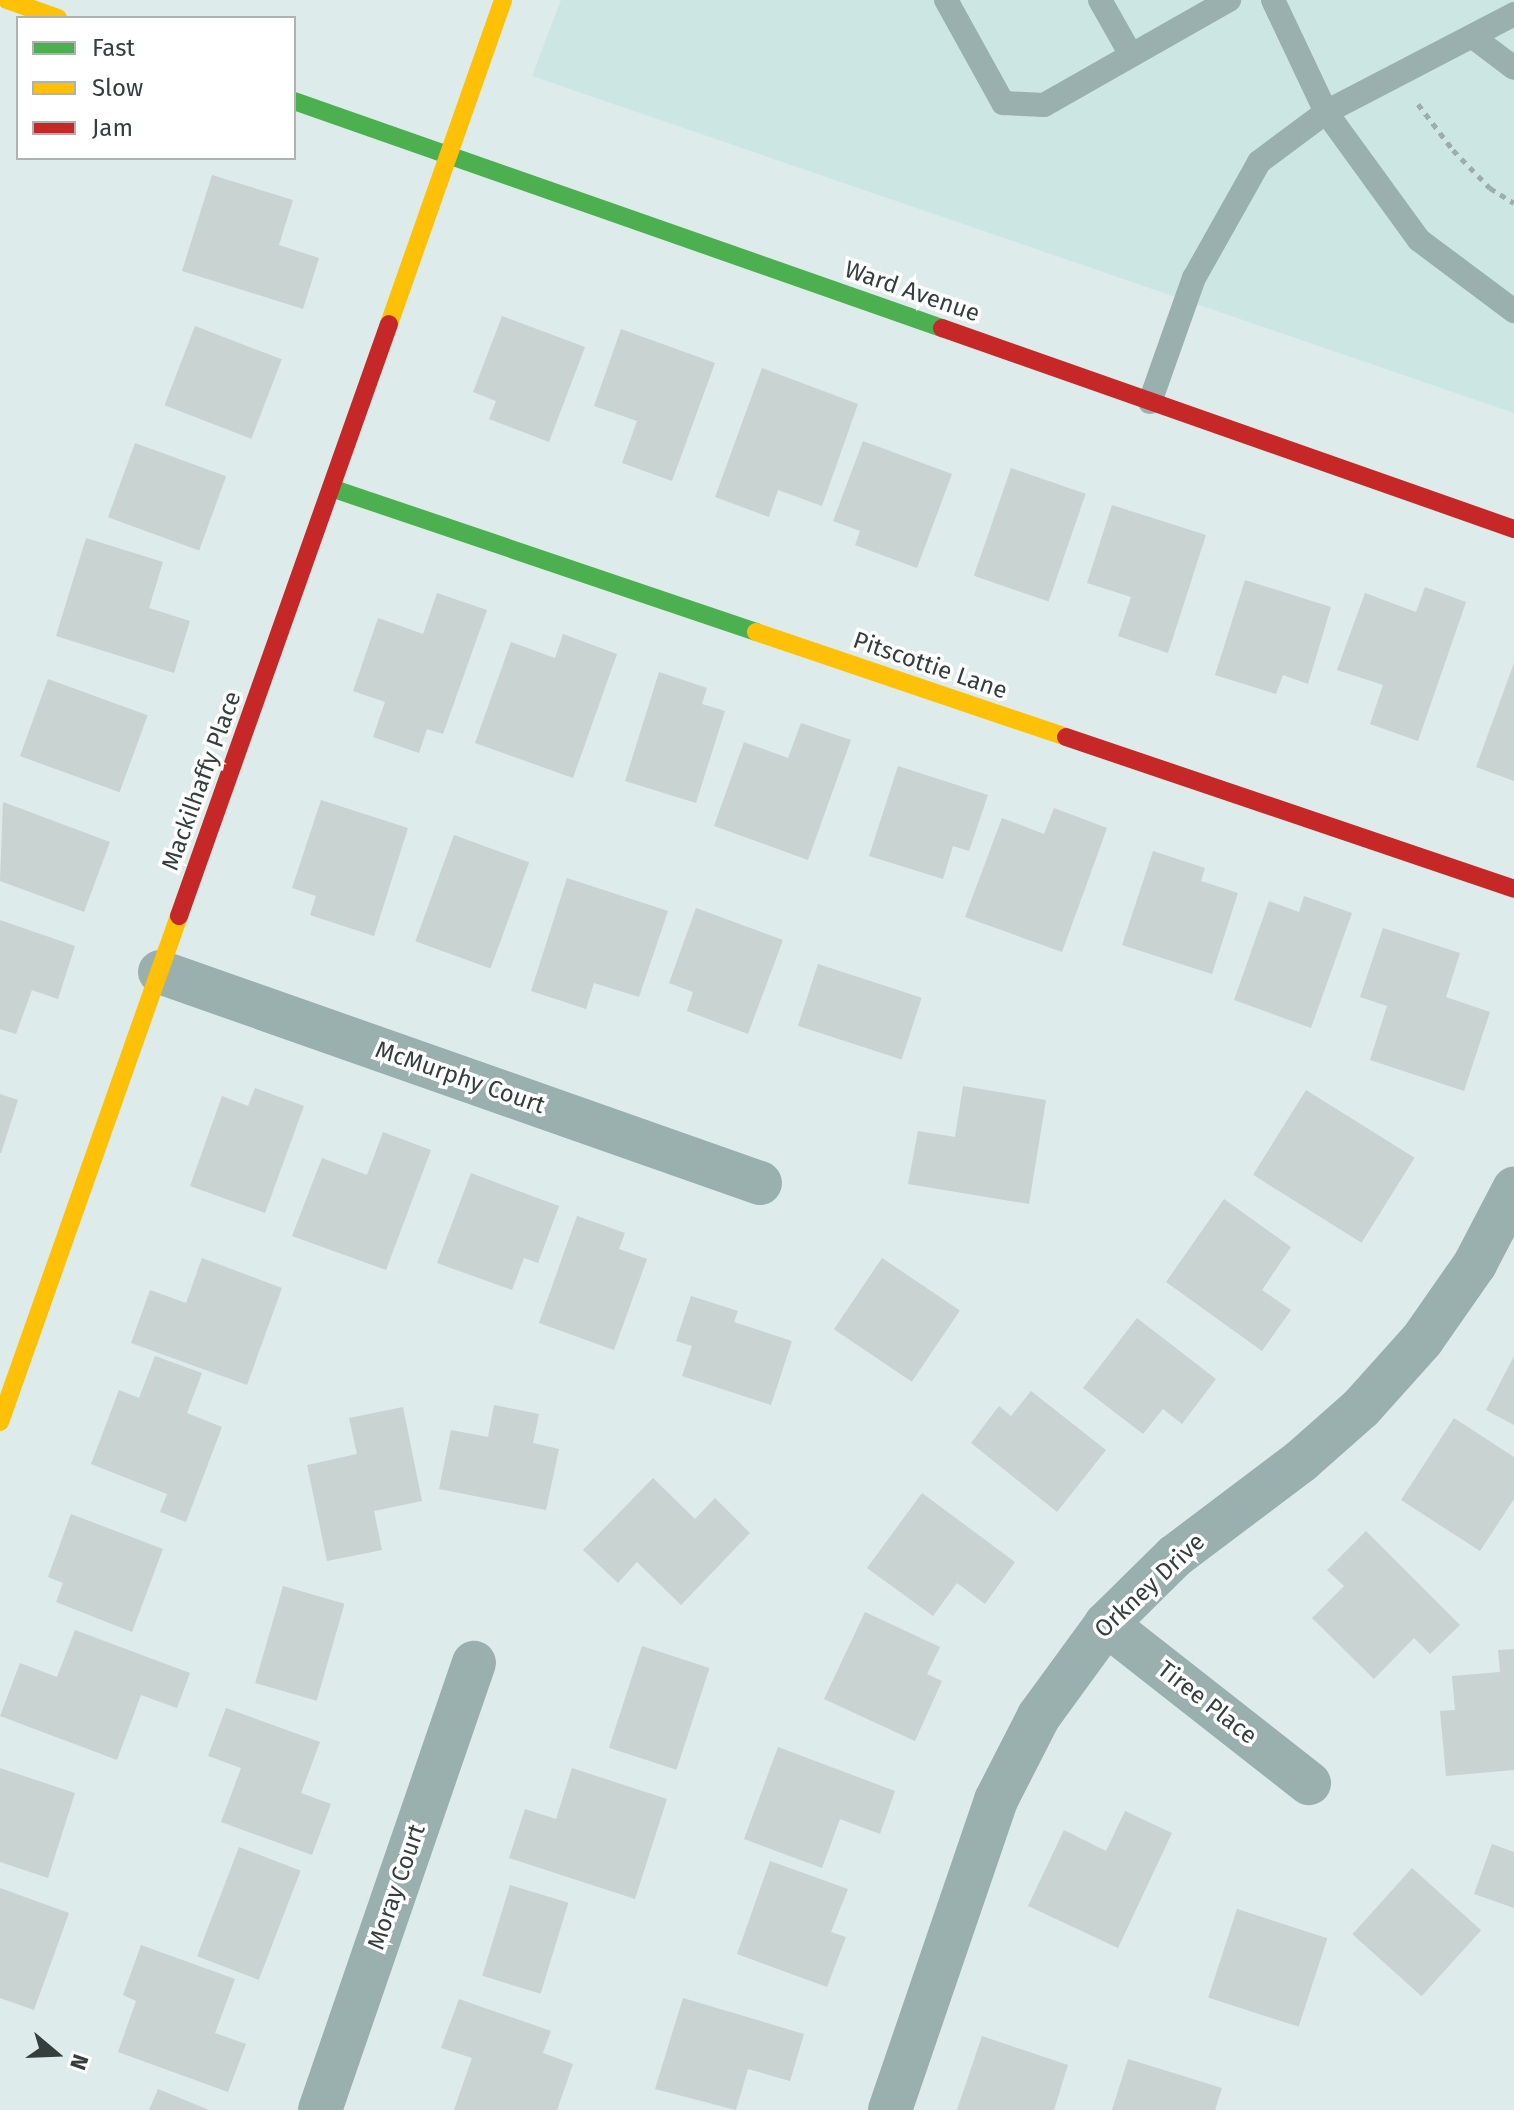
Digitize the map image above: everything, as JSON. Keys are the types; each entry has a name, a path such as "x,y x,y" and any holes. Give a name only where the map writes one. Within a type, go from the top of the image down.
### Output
{"street":[{"path":"7,0 52,16"},
{"name":"Mackilhaffy Place","path":"0,1422 503,0"},
{"name":"Ward Avenue","path":"296,102 1514,529"},
{"name":"Pitscottie Lane","path":"331,488 1514,889"},
{"name":"McMurphy Court","path":"160,972 760,1183"},
{"name":"Orkney Drive","path":"890,2110 996,1800 1039,1716 1106,1624 1175,1556 1301,1461 1361,1408 1440,1314 1475,1264 1514,1189"},
{"name":"Tiree Place","path":"1106,1624 1309,1783"},
{"name":"Moray Court","path":"320,2110 474,1663"}],"lane":[{"path":"946,0 1003,103 1044,105 1229,0"},
{"path":"1100,0 1131,55"},
{"path":"1273,0 1326,112 1419,240 1514,311"},
{"path":"1150,402 1194,278 1259,162 1326,112 1514,14"},
{"path":"1473,37 1514,68"}],"path":[{"path":"1402,73 1428,123 1490,188 1514,203"}],"shaded area":[{"path":"561,0 1514,0 1514,413 532,76"}],"building":[{"path":"212,175 293,200 279,245 319,258 303,309 182,271"},
{"path":"502,316 585,347 549,442 489,419 496,401 473,392"},
{"path":"195,326 282,359 251,439 165,405"},
{"path":"621,329 715,363 672,481 622,463 637,421 594,406"},
{"path":"762,368 858,404 822,506 778,490 769,517 715,497"},
{"path":"863,441 952,474 917,568 855,545 860,531 833,521"},
{"path":"135,443 226,476 199,550 108,517"},
{"path":"1011,468 1086,494 1049,602 974,576"},
{"path":"1112,505 1206,535 1168,653 1118,636 1131,597 1087,583"},
{"path":"86,538 163,562 149,608 190,621 174,673 56,636"},
{"path":"1245,580 1331,607 1308,684 1283,675 1276,694 1215,675"},
{"path":"1425,587 1466,602 1418,741 1370,724 1383,685 1337,670 1365,593 1416,612"},
{"path":"437,593 487,610 443,734 427,729 419,753 373,737 385,702 353,691 378,618 423,634"},
{"path":"563,634 617,654 573,778 475,743 511,642 555,658"},
{"path":"1514,663 1514,781 1476,767"},
{"path":"659,672 707,688 702,704 725,711 696,803 625,781"},
{"path":"48,679 148,715 120,792 20,756"},
{"path":"801,723 851,740 808,860 714,826 744,742 788,758"},
{"path":"898,766 988,795 969,851 953,846 943,879 869,856"},
{"path":"321,800 408,828 374,936 310,915 316,896 292,888"},
{"path":"3,802 110,842 84,912 0,881"},
{"path":"1054,808 1107,828 1062,952 965,917 1002,818 1044,834"},
{"path":"454,835 529,862 491,969 415,941"},
{"path":"1153,851 1205,868 1201,881 1238,893 1212,974 1122,945"},
{"path":"567,878 668,911 639,997 594,983 586,1009 531,991"},
{"path":"1304,896 1352,913 1311,1028 1234,1000 1269,901 1299,912"},
{"path":"696,908 783,940 748,1034 687,1011 693,992 669,983"},
{"path":"0,920 75,946 58,999 32,990 16,1034 0,1029"},
{"path":"1383,928 1460,953 1446,997 1490,1012 1464,1091 1370,1060 1387,1006 1360,997"},
{"path":"818,964 922,998 902,1060 798,1026"},
{"path":"963,1086 1046,1100 1029,1204 908,1184 918,1131 955,1137"},
{"path":"255,1088 304,1106 265,1213 190,1186 222,1096 248,1106"},
{"path":"1306,1090 1415,1158 1362,1243 1253,1175"},
{"path":"0,1094 18,1100 1,1153 0,1153"},
{"path":"383,1132 431,1150 386,1270 292,1236 322,1158 367,1175"},
{"path":"471,1173 559,1206 538,1263 524,1258 512,1290 437,1263"},
{"path":"1224,1199 1291,1247 1262,1290 1291,1310 1262,1351 1166,1282"},
{"path":"577,1216 625,1233 619,1249 647,1259 614,1350 539,1323"},
{"path":"202,1258 282,1288 247,1385 131,1343 150,1290 186,1303"},
{"path":"882,1258 960,1311 912,1382 834,1329"},
{"path":"691,1296 738,1311 734,1322 792,1341 771,1405 682,1376 692,1346 676,1341"},
{"path":"1137,1318 1216,1379 1182,1424 1163,1409 1143,1434 1083,1388"},
{"path":"155,1356 202,1373 187,1413 222,1427 186,1522 160,1512 167,1494 91,1464 119,1390 139,1398"},
{"path":"1514,1356 1514,1425 1486,1410"},
{"path":"1031,1391 1106,1450 1057,1512 971,1443 999,1406 1011,1416"},
{"path":"494,1405 539,1414 533,1443 559,1449 546,1510 439,1489 451,1430 488,1437"},
{"path":"403,1407 422,1501 374,1511 382,1550 327,1561 307,1465 357,1454 349,1418"},
{"path":"1454,1418 1514,1457 1514,1499 1480,1551 1401,1500"},
{"path":"653,1478 695,1519 715,1498 750,1533 681,1605 637,1562 618,1583 583,1550"},
{"path":"922,1493 1015,1562 985,1604 957,1583 933,1616 867,1568"},
{"path":"71,1514 163,1549 132,1632 56,1602 63,1583 48,1577"},
{"path":"1366,1531 1460,1625 1430,1654 1414,1638 1374,1679 1312,1618 1344,1586 1327,1570"},
{"path":"283,1586 345,1604 317,1701 255,1683"},
{"path":"865,1612 940,1647 927,1674 942,1681 915,1741 824,1699"},
{"path":"75,1630 190,1673 177,1708 141,1695 117,1760 0,1716 20,1663 57,1677"},
{"path":"642,1646 710,1668 676,1770 609,1748"},
{"path":"1514,1649 1514,1770 1446,1776 1440,1711 1455,1710 1452,1676 1500,1672 1498,1650"},
{"path":"226,1708 320,1742 301,1793 331,1804 312,1855 221,1822 241,1768 208,1756"},
{"path":"778,1747 895,1791 880,1834 840,1819 822,1868 744,1839"},
{"path":"0,1768 75,1793 48,1878 0,1862"},
{"path":"572,1768 667,1799 635,1899 509,1858 525,1809 556,1819"},
{"path":"1125,1811 1172,1833 1118,1948 1028,1906 1064,1830 1106,1851"},
{"path":"1492,1844 1514,1852 1514,1908 1474,1894"},
{"path":"239,1847 301,1871 259,1980 197,1956"},
{"path":"770,1861 848,1889 831,1932 846,1937 827,1987 737,1954"},
{"path":"1412,1868 1481,1930 1422,1996 1352,1934"},
{"path":"510,1885 568,1903 541,1994 482,1976"},
{"path":"0,1888 69,1913 34,2010 0,1998"},
{"path":"1237,1909 1327,1938 1299,2027 1208,1997"},
{"path":"141,1945 235,1979 215,2033 246,2044 228,2092 118,2052 136,2001 123,1995"},
{"path":"683,1998 804,2034 790,2081 748,2069 736,2110 655,2089"},
{"path":"459,1999 551,2031 543,2053 573,2064 557,2110 454,2110 472,2058 441,2048"},
{"path":"982,2036 1068,2065 1054,2110 957,2110"},
{"path":"1128,2059 1222,2088 1215,2110 1112,2110"},
{"path":"158,2089 209,2110 149,2110"}],"traffic: fast":[{"path":"296,102 942,328"},
{"path":"331,488 756,632"}],"traffic: slow":[{"path":"7,0 52,16"},
{"path":"389,324 503,0"},
{"path":"756,632 1066,737"},
{"path":"0,1422 179,916"}],"traffic: jam":[{"path":"179,916 389,324"},
{"path":"942,328 1514,529"},
{"path":"1066,737 1514,889"}]}
